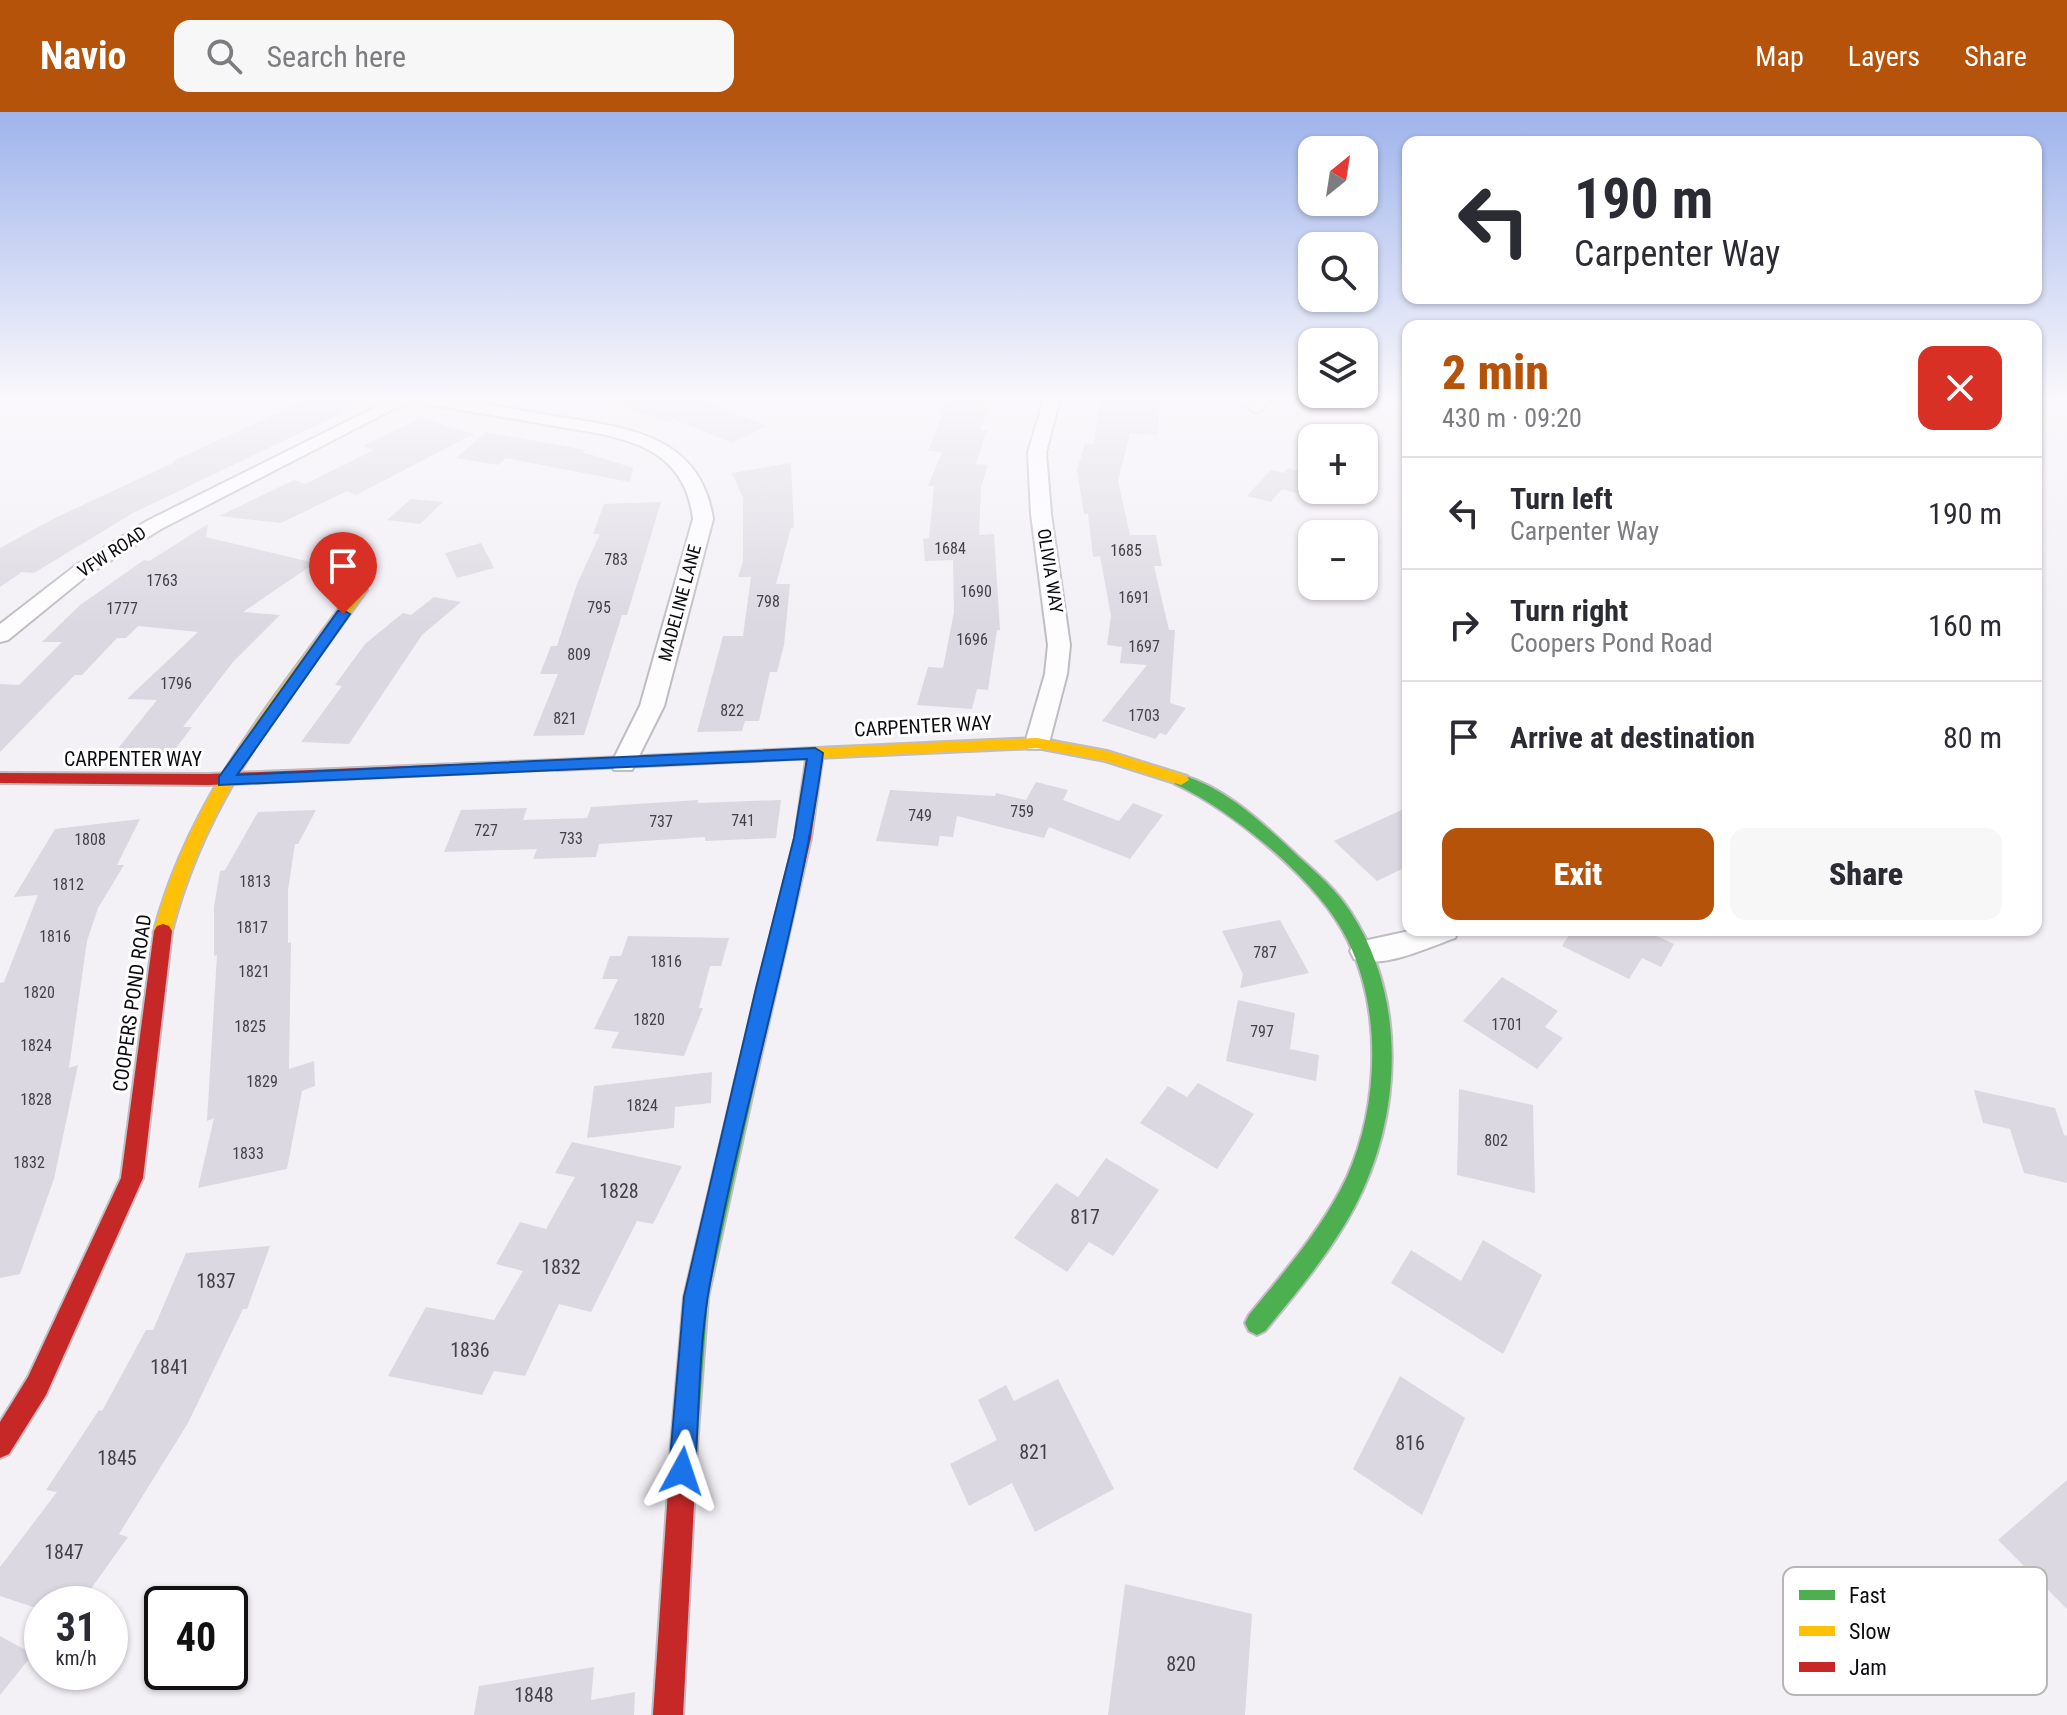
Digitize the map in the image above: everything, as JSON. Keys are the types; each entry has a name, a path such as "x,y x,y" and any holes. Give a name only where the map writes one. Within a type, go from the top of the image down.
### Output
{"street":[{"name":"VFW ROAD","path":"0,635 82,570 154,525 256,474"},
{"name":"MADELINE LANE","path":"623,764 652,706 703,519 702,497 688,474"},
{"name":"OLIVIA WAY","path":"1037,743 1056,674 1059,645 1038,474"},
{"name":"COOPERS POND ROAD","path":"0,1445 37,1386 132,1178 157,964 168,902 183,859 225,781 360,590"},
{"name":"CARPENTER WAY","path":"0,778 89,782 225,781 1037,743 1130,761 1189,783 1220,800 1305,873 1344,916 1364,951 1380,1017 1382,1057 1378,1101 1367,1156 1298,1274 1257,1323"},
{"path":"668,1715 679,1500 696,1297 762,1003 803,838 815,753"},
{"path":"1364,951 1407,944 1429,936"}],"building":[{"path":"150,474 215,474 133,513 34,573 22,572 0,587 0,548 53,519"},
{"path":"326,474 397,474 356,495 347,491 281,523 219,516 294,480 305,484"},
{"path":"588,474 632,474 630,482"},
{"path":"732,474 791,474 794,528 791,528 776,584 790,584 784,645 777,672 770,672 759,721 745,721 742,731 697,732 723,636 743,636 751,577 738,577 743,561 743,498"},
{"path":"933,474 985,474 981,487 979,535 994,534 1000,630 997,630 988,690 977,689 972,709 917,705 928,667 943,668 954,612 953,560 925,561 923,539 929,538 934,486 928,486"},
{"path":"1078,474 1120,474 1118,481 1130,535 1156,535 1162,566 1154,566 1169,630 1175,630 1170,703 1186,708 1166,735 1160,733 1155,739 1102,721 1147,665 1120,663 1122,647 1107,645 1111,616 1100,556 1093,557 1088,514 1084,514"},
{"path":"1267,474 1298,474 1298,493 1282,489 1271,502 1247,496"},
{"path":"411,499 443,502 420,524 387,520"},
{"path":"661,502 627,615 622,615 584,735 533,736 558,674 540,674 551,646 557,646 577,584 600,534 593,534 604,504"},
{"path":"208,524 206,537 315,563 243,612 280,615 233,662 183,727 192,727 173,752 115,752 157,700 127,699 198,632 138,626 126,638 117,638 82,675 75,675 0,752 0,684 19,685 62,642 42,642 80,605 144,560 149,561"},
{"path":"481,543 494,568 457,578 445,553"},
{"path":"434,597 461,602 422,635 349,744 301,742 342,686 335,685 365,644 403,613 411,615"},
{"path":"1036,782 1068,790 1063,800 1119,821 1133,803 1163,815 1130,859 1049,827 1044,838 957,816 953,837 940,836 938,846 876,841 890,790 995,796 996,793 1026,800"},
{"path":"698,800 698,803 781,800 776,838 705,841 705,837 599,844 596,857 533,859 537,849 444,852 461,810 527,808 523,820 587,818 591,807"},
{"path":"316,810 298,844 295,844 288,890 288,943 291,942 289,1069 314,1061 315,1086 302,1091 287,1169 198,1188 214,1118 207,1121 217,955 214,956 214,907 220,871 225,870 258,812"},
{"path":"1402,810 1402,869 1377,881 1334,841"},
{"path":"140,819 117,865 124,865 98,908 87,941 69,1068 78,1065 54,1179 20,1274 0,1278 0,983 4,982 38,895 14,897 55,829"},
{"path":"1280,920 1309,973 1240,988 1243,974 1222,931"},
{"path":"628,936 729,938 721,966 710,966 699,1008 703,1008 684,1056 611,1048 619,1032 594,1029 618,979 602,979 610,956 621,956"},
{"path":"1568,936 1657,936 1674,944 1661,967 1642,958 1629,979 1562,946"},
{"path":"1502,977 1558,1011 1545,1027 1563,1038 1537,1069 1463,1021"},
{"path":"1238,1000 1295,1013 1290,1049 1319,1055 1316,1081 1226,1061"},
{"path":"712,1072 711,1103 675,1107 674,1128 587,1138 594,1086"},
{"path":"1198,1083 1254,1114 1217,1169 1140,1123 1168,1086 1187,1097"},
{"path":"1459,1089 1533,1105 1535,1193 1457,1175"},
{"path":"1974,1090 2055,1108 2067,1136 2067,1183 2024,1173 2010,1129 1983,1123"},
{"path":"572,1142 682,1166 653,1224 637,1221 591,1312 559,1304 525,1376 494,1371 482,1395 388,1376 426,1307 494,1320 523,1271 496,1264 520,1222 546,1229 575,1177 555,1173"},
{"path":"1106,1158 1159,1190 1113,1256 1089,1242 1067,1272 1014,1238 1056,1183 1078,1197"},
{"path":"1483,1240 1542,1275 1503,1354 1391,1283 1411,1250 1461,1281"},
{"path":"270,1246 247,1309 243,1309 188,1423 119,1534 128,1537 93,1586 24,1586 24,1604 0,1596 0,1567 57,1492 46,1490 99,1410 102,1411 146,1330 153,1330 186,1253"},
{"path":"1400,1376 1465,1418 1422,1515 1353,1469"},
{"path":"1058,1379 1114,1489 1035,1532 1012,1483 969,1506 950,1464 997,1440 978,1400 1006,1385 1014,1401"},
{"path":"2067,1480 2067,1609 2047,1589 2047,1567 2025,1567 1998,1540"},
{"path":"1125,1584 1252,1614 1245,1715 1108,1715"},
{"path":"0,1636 24,1649 24,1665 0,1695"},
{"path":"594,1667 591,1700 635,1692 634,1715 474,1715 479,1686"}],"traffic: fast":[{"path":"1181,780 1245,819 1329,897 1358,941 1369,969 1381,1032 1380,1097 1366,1156 1357,1179 1333,1223 1304,1265 1257,1323"},
{"path":"684,1446 696,1297 750,1060"}],"traffic: slow":[{"path":"163,931 175,886 216,796 272,710 360,590"},
{"path":"557,765 1037,743 1107,756 1181,780"}],"traffic: jam":[{"path":"750,1060 803,838 815,753"},
{"path":"0,778 209,780 557,765"},
{"path":"0,1445 37,1386 132,1178 163,931"},
{"path":"668,1715 684,1446"}],"route":[{"path":"343,614 225,781 815,753 803,838 696,1297 682,1471"}]}
